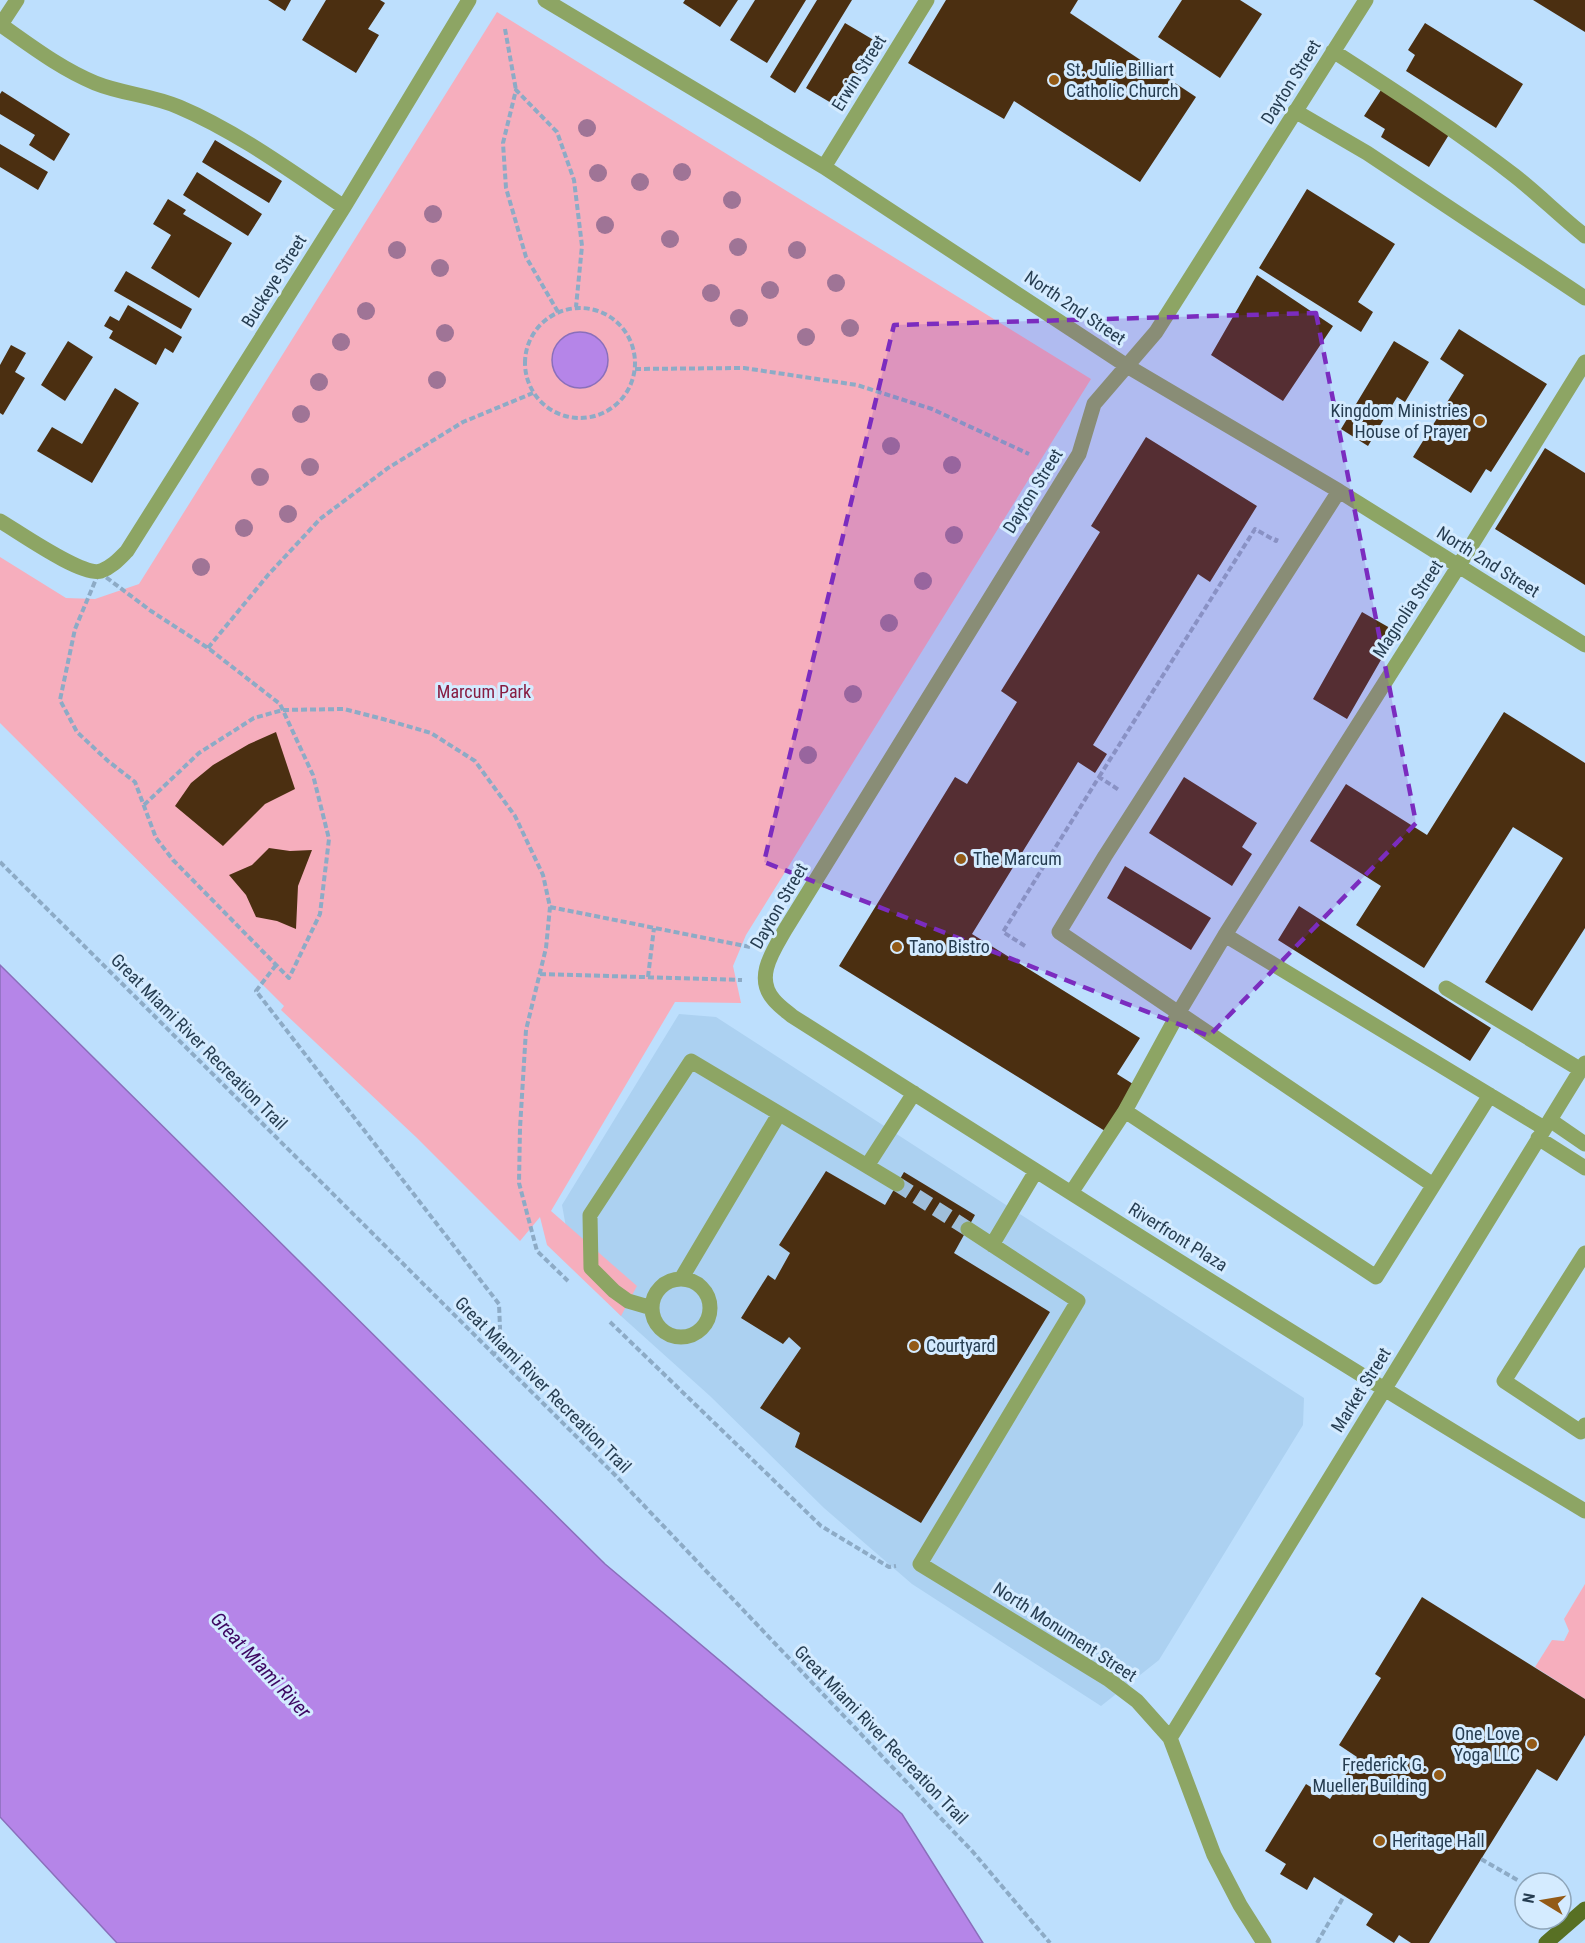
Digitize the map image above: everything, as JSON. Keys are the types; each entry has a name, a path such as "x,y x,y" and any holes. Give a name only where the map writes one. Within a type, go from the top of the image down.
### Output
{"main road":[{"path":"1555,1941 1585,1909"}],"street":[{"path":"17,0 0,26 65,68 95,83 152,97 213,123 344,207"},
{"name":"Buckeye Street","path":"99,572 115,564 127,551 344,207 469,0"},
{"name":"North 2nd Street","path":"545,0 824,167 1127,366 1339,491 1585,645"},
{"name":"Erwin Street","path":"824,167 927,0"},
{"name":"Dayton Street","path":"764,981 773,951 1079,454 1094,404 1156,332 1365,0"},
{"path":"1333,51 1406,98 1516,177 1585,236"},
{"path":"1295,111 1367,153 1585,298"},
{"name":"Magnolia Street","path":"1071,1193 1125,1111 1179,1012 1261,876 1458,567 1585,362"},
{"path":"1339,491 1105,856 1059,932 1433,1185"},
{"path":"0,520 80,568 99,572"},
{"path":"1225,935 1544,1129 1585,1168"},
{"name":"Riverfront Plaza","path":"764,981 772,999 792,1016 1036,1172 1585,1511"},
{"path":"1446,988 1583,1066"},
{"path":"652,1308 628,1301 614,1292 591,1268 590,1215 691,1061 897,1184"},
{"name":"Market Street","path":"1170,1738 1583,1066"},
{"path":"867,1166 914,1094"},
{"path":"1125,1111 1376,1277 1490,1095"},
{"path":"681,1279 779,1113"},
{"path":"1544,1129 1585,1144"},
{"path":"992,1245 1036,1172"},
{"path":"920,1564 1078,1301 968,1229"},
{"path":"1585,1253 1504,1381 1581,1432 1585,1425"},
{"path":"681,1279 692,1281 702,1288 708,1297 710,1308 708,1320 702,1329 681,1338 660,1329 654,1319 652,1308 654,1297 660,1287 670,1281 681,1279"},
{"name":"North Monument Street","path":"920,1564 1108,1678 1137,1701 1170,1738 1214,1855 1240,1905 1264,1943"}],"path":[{"path":"505,29 516,90 503,143 506,188 526,257 558,312"},
{"path":"516,90 557,132 574,180 582,246 576,307"},
{"path":"576,307 592,308 608,314 630,337 635,353 635,369 631,386 622,400 608,411 592,417 575,418 559,414 544,405 533,393 526,375 525,356 531,337 542,322 558,312 576,307"},
{"path":"635,369 744,368 857,385 932,409 1029,453"},
{"path":"208,648 268,575 320,519 388,468 463,422 533,393"},
{"path":"1026,946 1003,932 1255,529 1275,541 1280,534"},
{"path":"99,572 151,611 208,648 280,704 283,710 313,776 329,839 320,914 289,978 173,860 156,838 135,782 77,732 60,700 75,629 99,572"},
{"path":"144,804 199,753 254,718 283,710 344,709 383,719 431,733 474,761 515,816 543,875 550,907 546,948 526,1030 519,1183 537,1251 572,1285"},
{"path":"1099,777 1139,804"},
{"name":"Great Miami River Recreation Trail","path":"0,862 615,1475 973,1852 1050,1943"},
{"path":"550,907 773,951"},
{"path":"648,977 654,928"},
{"path":"276,965 256,991 499,1304 500,1328 494,1355"},
{"path":"540,974 764,981"},
{"path":"606,1318 821,1526 889,1567 920,1564"},
{"path":"1481,1859 1513,1878"},
{"path":"1317,1943 1344,1896"}],"highlighted area":[{"path":"1316,313 1416,823 1209,1036 764,862 894,325"}],"shaded area":[{"path":"679,1014 716,1017 1304,1398 1303,1425 1159,1660 1101,1706 912,1584 824,1508 710,1396 621,1316 573,1266 562,1205"}],"green space":[{"name":"Marcum Park","path":"497,12 1091,379 746,935 733,966 741,1003 675,1002 551,1211 637,1286 621,1316 547,1245 540,1217 520,1241 417,1138 281,1010 284,1006 0,723 0,557 66,598 95,599 139,584"},
{"path":"1585,1584 1585,1699 1535,1667 1552,1640 1564,1641 1569,1631 1564,1619"}],"water":[{"path":"580,332 591,334 600,340 606,349 608,360 606,371 600,380 591,386 580,388 569,386 560,380 554,371 552,360 554,349 560,340 569,334"},
{"name":"Great Miami River","path":"0,965 605,1564 902,1814 983,1943 117,1943 0,1817"}],"building":[{"path":"268,0 291,0 285,11"},
{"path":"326,0 380,0 385,3 368,29 379,35 356,73 302,40"},
{"path":"685,0 738,0 720,27 683,3"},
{"path":"755,0 806,0 767,63 730,40"},
{"path":"817,0 852,0 795,93 770,77"},
{"name":"St. Julie Billiart Catholic Church","path":"946,0 1078,0 1070,13 1196,97 1140,182 1014,101 1004,119 908,63"},
{"path":"1182,0 1240,0 1262,14 1220,78 1158,37"},
{"path":"1533,0 1585,0 1585,32"},
{"path":"845,23 877,42 838,107 806,88"},
{"path":"1425,23 1523,84 1496,128 1406,71 1415,55 1408,50"},
{"path":"1381,90 1450,133 1429,167 1381,137 1385,129 1364,116"},
{"path":"2,91 70,134 54,161 29,145 35,135 0,114"},
{"path":"215,140 282,181 269,203 202,162"},
{"path":"0,144 48,172 38,190 0,167"},
{"path":"197,172 262,214 248,236 183,195"},
{"path":"1307,189 1395,244 1358,302 1373,312 1361,332 1259,268"},
{"path":"168,199 186,210 183,214 232,243 199,298 151,268 171,235 153,224"},
{"path":"126,271 192,309 181,329 114,291"},
{"path":"1257,275 1333,326 1283,401 1211,355"},
{"path":"128,305 182,337 173,353 165,348 156,365 109,338 113,331 104,326 110,316 119,321"},
{"name":"Kingdom Ministries House of Prayer","path":"1459,329 1547,384 1491,472 1486,469 1471,493 1413,457 1464,375 1440,359"},
{"path":"68,341 93,357 65,401 41,385"},
{"path":"1394,341 1429,362 1405,402 1397,397 1368,446 1341,429"},
{"path":"11,345 26,353 15,372 25,378 3,415 0,413 0,365"},
{"path":"115,388 139,403 92,483 37,451 52,427 82,444"},
{"name":"The Marcum","path":"1146,437 1257,506 1210,582 1198,574 1093,745 1107,754 1095,773 1078,762 972,934 1140,1038 1117,1074 1133,1084 1105,1131 839,966 955,777 967,784 1017,702 1001,691 1100,532 1091,526"},
{"path":"1545,448 1585,473 1585,585 1495,529"},
{"path":"1362,612 1397,632 1347,719 1313,699"},
{"path":"1504,712 1585,763 1585,928 1532,1011 1485,982 1563,858 1513,827 1424,968 1356,925 1381,886 1310,841 1346,784 1427,835"},
{"path":"276,732 295,789 265,804 223,846 175,806 191,783 213,765 249,744"},
{"path":"1184,777 1257,823 1242,847 1252,854 1232,886 1149,833"},
{"path":"269,848 290,851 312,850 298,886 296,929 277,921 256,917 246,895 229,875 252,865"},
{"path":"1125,866 1211,918 1191,950 1107,898"},
{"path":"1299,906 1491,1028 1470,1061 1278,940"},
{"name":"Courtyard","path":"826,1171 885,1205 904,1172 975,1215 954,1253 1050,1312 921,1523 795,1447 800,1433 760,1408 801,1348 789,1337 783,1344 741,1318 768,1275 775,1280 790,1253 779,1245"},
{"name":"Frederick G. Mueller Building","path":"1422,1597 1585,1699 1585,1735 1557,1781 1537,1769 1429,1943 1411,1943 1399,1935 1394,1943 1366,1925 1373,1914 1314,1877 1307,1890 1280,1874 1286,1864 1265,1851 1306,1784 1330,1799 1357,1757 1339,1745 1381,1678 1375,1674"}],"tunnel":[{"path":"897,1184 968,1229"}],"place":[{"name":"St. Julie Billiart Catholic Church","path":"1054,80"},
{"name":"Kingdom Ministries House of Prayer","path":"1480,421"},
{"name":"The Marcum","path":"961,859"},
{"name":"Tano Bistro","path":"897,947"},
{"name":"Courtyard","path":"914,1346"},
{"name":"One Love Yoga LLC","path":"1532,1744"},
{"name":"Frederick G. Mueller Building","path":"1439,1775"},
{"name":"Heritage Hall","path":"1380,1841"}]}
